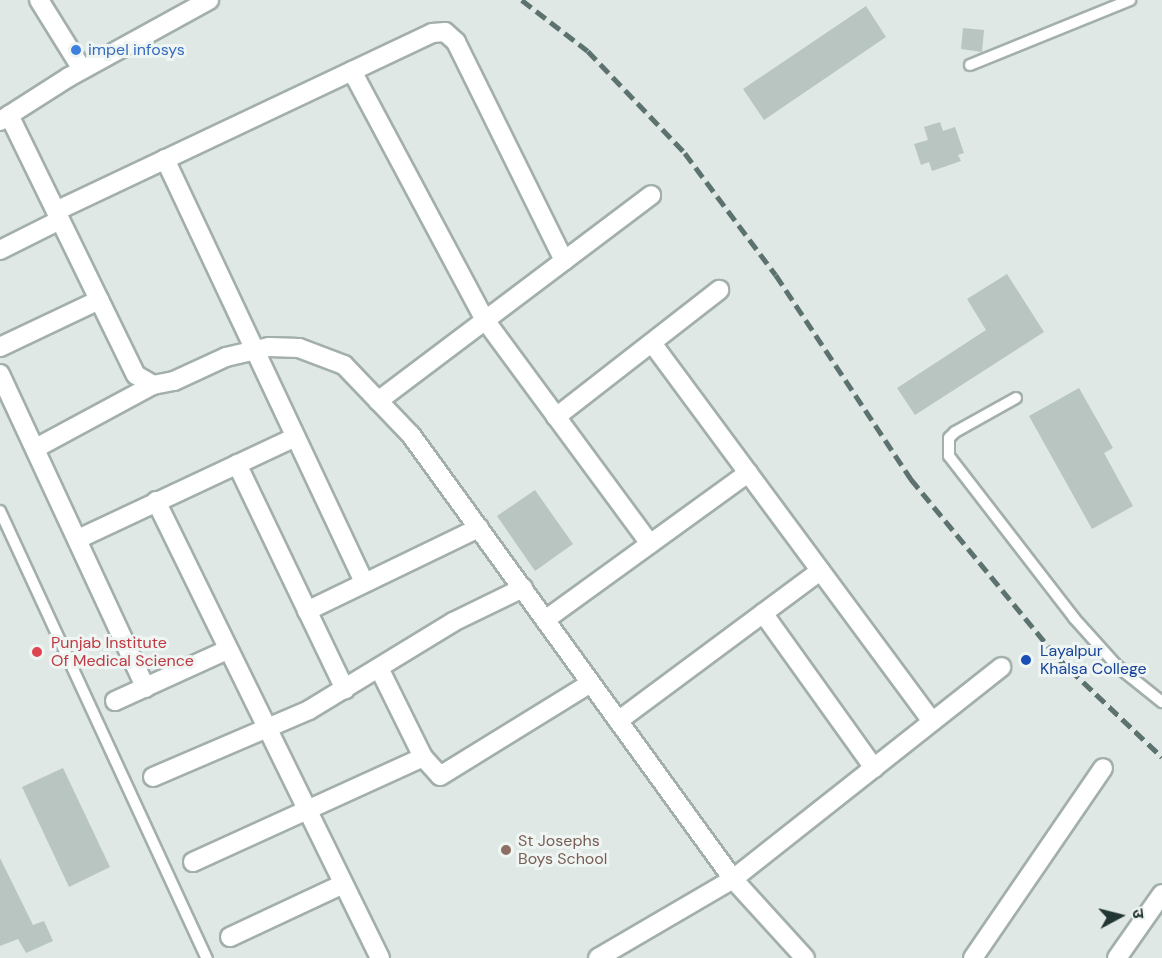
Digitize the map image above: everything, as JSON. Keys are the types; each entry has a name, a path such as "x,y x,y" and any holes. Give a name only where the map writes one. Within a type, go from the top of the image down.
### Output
{"street":[{"path":"39,0 82,69"},
{"path":"153,385 136,375 58,216 4,118 82,69 209,0"},
{"path":"0,250 165,159 432,33 445,32 456,42 564,261"},
{"path":"352,71 485,320 650,544"},
{"path":"165,159 294,438 364,580"},
{"path":"378,401 651,195"},
{"path":"556,417 719,290"},
{"path":"0,347 99,300"},
{"path":"652,343 932,722"},
{"path":"36,448 153,385 254,350 299,348 344,365 411,435 523,588 589,684 733,879 806,958"},
{"path":"0,374 146,688"},
{"path":"78,539 294,438"},
{"path":"237,464 345,690"},
{"path":"545,620 748,473"},
{"path":"156,501 266,731 380,958"},
{"path":"307,611 364,580 479,528"},
{"path":"618,721 820,571"},
{"path":"153,777 266,731 345,690 453,622 523,588"},
{"path":"763,613 874,768"},
{"path":"115,701 227,650"},
{"path":"598,958 733,879 1000,667"},
{"path":"379,668 423,757 434,772 448,775 589,684"},
{"path":"192,862 307,813 423,757"},
{"path":"973,958 1103,768"},
{"path":"230,937 343,884"},
{"path":"1117,958 1162,894"}],"lane":[{"path":"970,64 1130,0"},
{"path":"1016,398 948,438 949,456 1074,618 1118,666 1162,702"},
{"path":"0,511 207,958"}],"building":[{"path":"866,6 886,37 764,120 743,89"},
{"path":"963,28 984,30 982,52 961,49"},
{"path":"940,122 943,131 955,127 964,153 958,155 961,161 932,171 929,162 921,165 914,144 928,140 924,127"},
{"path":"1007,274 1044,332 915,415 897,388 986,330 967,299"},
{"path":"1079,388 1113,448 1104,453 1133,506 1092,529 1029,416"},
{"path":"535,490 573,544 535,571 497,516"},
{"path":"63,768 110,867 69,887 22,787"},
{"path":"0,858 33,925 44,921 53,941 26,953 18,939 0,946"}],"railway":[{"path":"522,0 588,51 685,153 776,275 911,479 1057,657 1162,757"}],"place":[{"name":"impel infosys","path":"76,50"},
{"name":"Punjab Institute Of Medical Science","path":"37,652"},
{"name":"Layalpur Khalsa College","path":"1026,660"},
{"name":"St Josephs Boys School","path":"506,850"}]}
